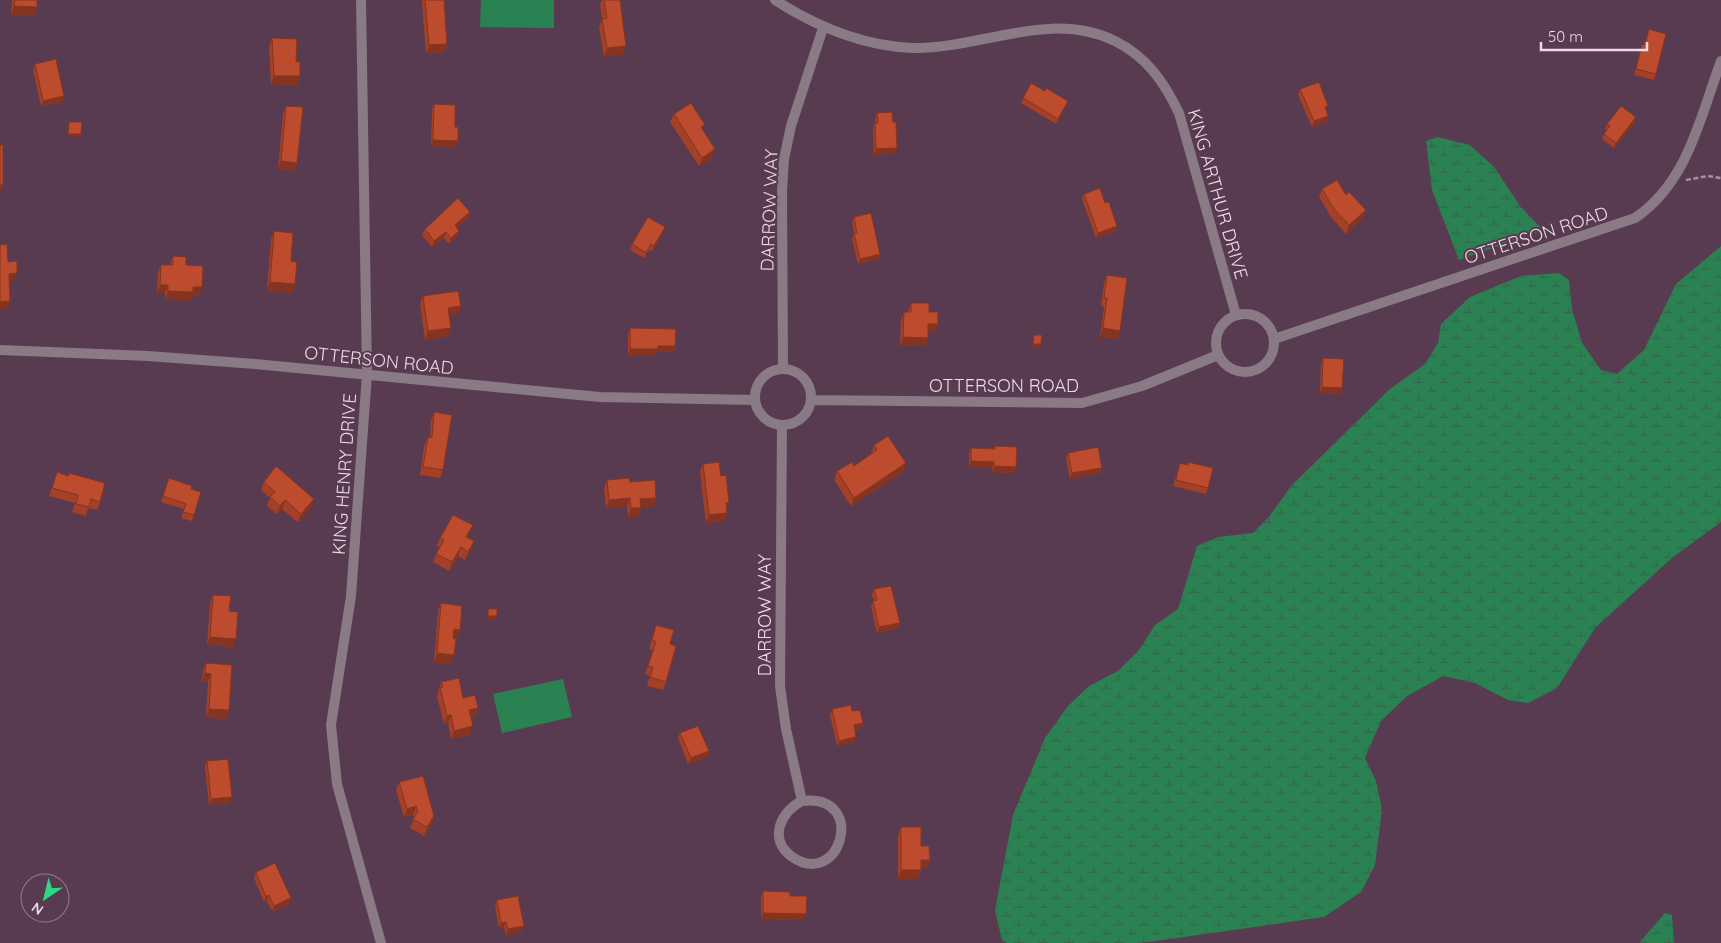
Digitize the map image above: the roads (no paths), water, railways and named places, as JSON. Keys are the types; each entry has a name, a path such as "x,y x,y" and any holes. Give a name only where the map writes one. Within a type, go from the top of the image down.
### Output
{"street":[{"name":"KING HENRY DRIVE","path":"361,0 368,374 351,596 331,725 336,784 382,943"},
{"name":"KING ARTHUR DRIVE","path":"775,0 823,28 878,44 929,48 1044,28 1063,27 1082,29 1105,36 1124,46 1155,71 1169,91 1179,113 1236,315"},
{"name":"DARROW WAY","path":"783,369 782,192 784,159 791,126 823,28"},
{"name":"OTTERSON ROAD","path":"1274,339 1621,224 1651,207 1670,186 1684,160 1721,61"},
{"path":"1253,314 1261,318 1272,331 1274,339 1271,357 1257,369 1249,372 1231,368 1218,355 1216,347 1218,330 1229,318 1236,315 1253,314"},
{"name":"OTTERSON ROAD","path":"0,350 148,356 368,374 581,396 754,400"},
{"name":"OTTERSON ROAD","path":"811,400 1082,403 1142,386 1218,355"},
{"path":"783,369 791,370 804,378 808,385 811,400 810,407 802,419 782,426 764,418 754,400 760,381 770,372 783,369"},
{"name":"DARROW WAY","path":"782,426 780,686 786,729 802,801"},
{"path":"812,800 830,807 841,824 840,844 835,852 817,863 806,863 796,860 787,854 779,834 780,823 784,813 802,801 812,800"}]}
